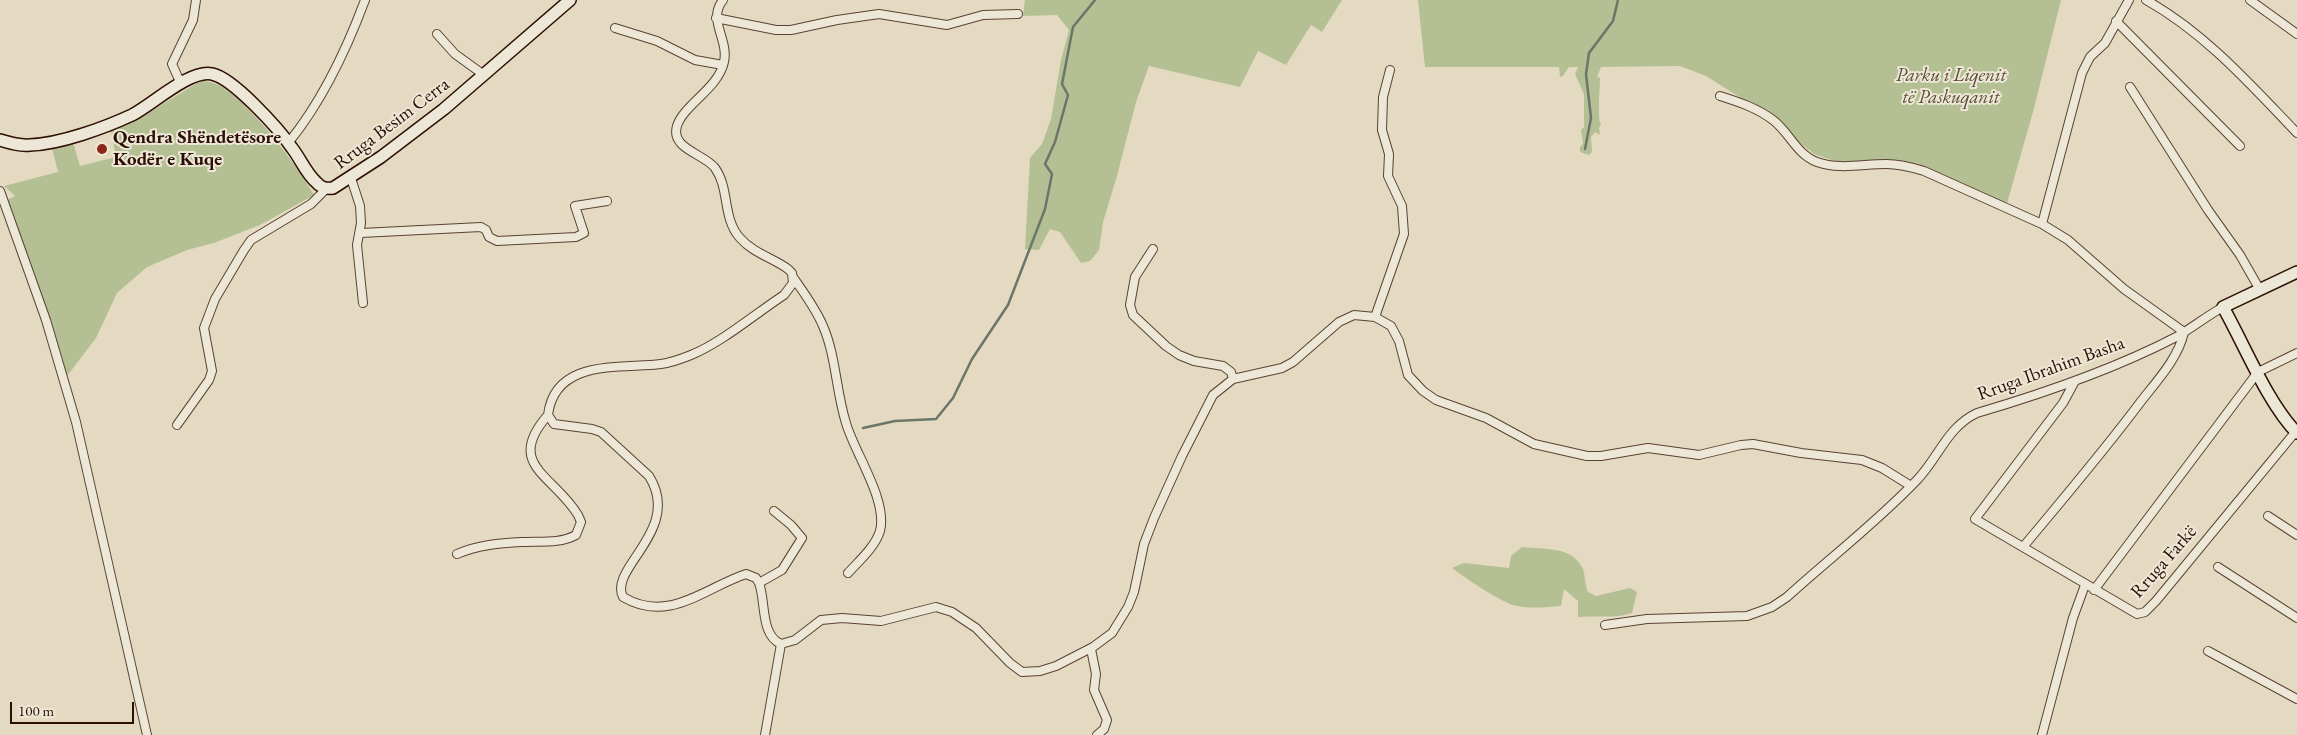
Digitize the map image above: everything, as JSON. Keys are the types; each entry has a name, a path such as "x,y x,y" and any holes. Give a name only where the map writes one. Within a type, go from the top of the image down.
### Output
{"street":[{"path":"180,84 172,64 193,20 196,0"},
{"path":"288,142 322,94 341,57 365,0"},
{"name":"Rruga Besim Cerra","path":"0,140 29,145 44,144 78,134 134,114 180,84 200,74 215,74 223,78 248,100 288,142 315,181 326,189 333,188 352,178 406,139 484,75 570,0"},
{"path":"723,0 716,11 724,51 723,65 715,80 679,121 676,133 682,145 708,160 714,167 722,183 729,217 736,233 749,246 788,269 815,310 828,338 846,422 872,488 881,517 880,531 871,546 848,573"},
{"path":"2042,224 2082,72 2090,57 2104,43 2128,0"},
{"path":"2146,0 2180,22 2219,53 2297,133"},
{"path":"2250,0 2297,34"},
{"path":"716,18 776,30 791,30 837,20 879,14 947,25 983,15 1018,14"},
{"path":"2116,22 2240,146"},
{"path":"615,28 657,41 695,60 723,65"},
{"path":"437,34 455,54 484,75"},
{"path":"1375,317 1404,234 1402,206 1388,176 1389,154 1382,130 1383,97 1390,70"},
{"path":"2130,88 2208,210 2240,255 2260,290"},
{"path":"1720,96 1755,108 1773,120 1806,156 1816,162 1851,166 1888,164 1906,166 1924,171 2042,224 2068,240 2124,289 2184,332 2178,347 2109,444 2023,548"},
{"path":"352,178 360,206 361,232 357,245 363,303"},
{"path":"177,425 192,405 212,371 204,338 206,318 244,250 256,237 311,204 326,189"},
{"path":"0,191 46,320 76,422 147,735"},
{"path":"361,232 481,227 486,230 489,237 497,241 576,237 581,236 584,228 574,208 575,206 607,202"},
{"path":"1153,249 1135,277 1130,300 1133,315 1166,346 1179,355 1194,361 1223,366 1228,369 1233,379"},
{"path":"2297,272 2223,307 2281,413 2297,431"},
{"path":"457,554 475,547 560,541 576,535 581,522 578,515 558,489 538,469 530,453 532,436 548,415 552,398 559,389 580,374 603,367 664,364 693,354 784,295 793,283 794,277"},
{"name":"Rruga Ibrahim Basha","path":"1605,625 1647,619 1732,617 1760,613 1786,597 1911,486 1926,470 1948,435 1964,420 1977,413 2075,381 2184,332 2223,307"},
{"path":"781,644 795,640 821,620 842,618 880,621 936,606 952,612 976,628 1010,664 1022,672 1040,671 1056,666 1091,649 1112,633 1128,607 1134,592 1144,544 1182,456 1213,395 1233,379 1282,368 1293,362 1347,318 1364,315 1384,320 1396,333 1408,375 1423,391 1436,400 1486,418 1534,444 1587,456 1602,456 1648,448 1699,456 1741,445 1753,444 1801,453 1862,460 1882,468 1911,486"},
{"path":"2094,590 2258,372 2297,353"},
{"name":"Rruga Farkë","path":"2075,381 2063,403 1974,519 2132,613 2145,612 2297,431"},
{"path":"548,415 554,424 601,432 649,476 653,482 657,501 655,525 622,581 620,588 623,597 635,603 668,607 692,599 746,574 756,578 759,583 769,632 781,644"},
{"path":"759,583 782,570 802,538 791,525 774,512"},
{"path":"2268,516 2297,535"},
{"path":"2218,567 2297,618"},
{"path":"2042,735 2068,635 2085,585"},
{"path":"765,735 781,644"},
{"path":"1091,649 1096,674 1094,690 1106,720 1104,729 1097,735"},
{"path":"2208,651 2297,699"}],"green space":[{"path":"1025,0 1342,0 1322,32 1311,25 1286,65 1258,51 1240,87 1149,66 1136,102 1103,222 1099,250 1090,261 1081,263 1060,232 1050,229 1039,250 1025,249 1030,158 1042,144 1051,119 1061,60 1069,30 1057,15 1023,16"},
{"name":"Parku i Liqenit të Paskuqanit","path":"1418,0 2061,0 2033,112 2006,207 1925,169 1840,163 1814,154 1755,107 1706,76 1680,66 1601,67 1597,77 1600,78 1600,135 1595,132 1591,137 1592,152 1589,155 1580,152 1580,147 1583,144 1581,130 1584,127 1584,94 1575,74 1578,67 1569,67 1563,76 1560,77 1559,67 1425,67"},
{"path":"202,80 224,88 261,122 297,168 314,195 260,225 214,243 187,250 147,267 117,293 96,338 64,380 4,201 15,196 4,186 58,172 52,148 73,142 80,166 116,157 111,131 140,118"},
{"path":"1522,547 1556,550 1572,556 1583,569 1588,592 1596,596 1630,588 1637,592 1632,613 1626,615 1578,617 1578,601 1564,589 1561,606 1534,608 1517,606 1474,584 1452,568 1464,563 1509,568 1511,556"}],"waterway":[{"path":"863,428 895,421 936,419 953,398 972,359 1008,305 1045,209 1052,174 1045,164 1055,142 1068,95 1062,84 1073,27 1095,0"},
{"path":"1585,149 1591,118 1586,74 1589,53 1613,21 1618,0"}],"place":[{"name":"Qendra Shëndetësore Kodër e Kuqe","path":"102,149"}]}
